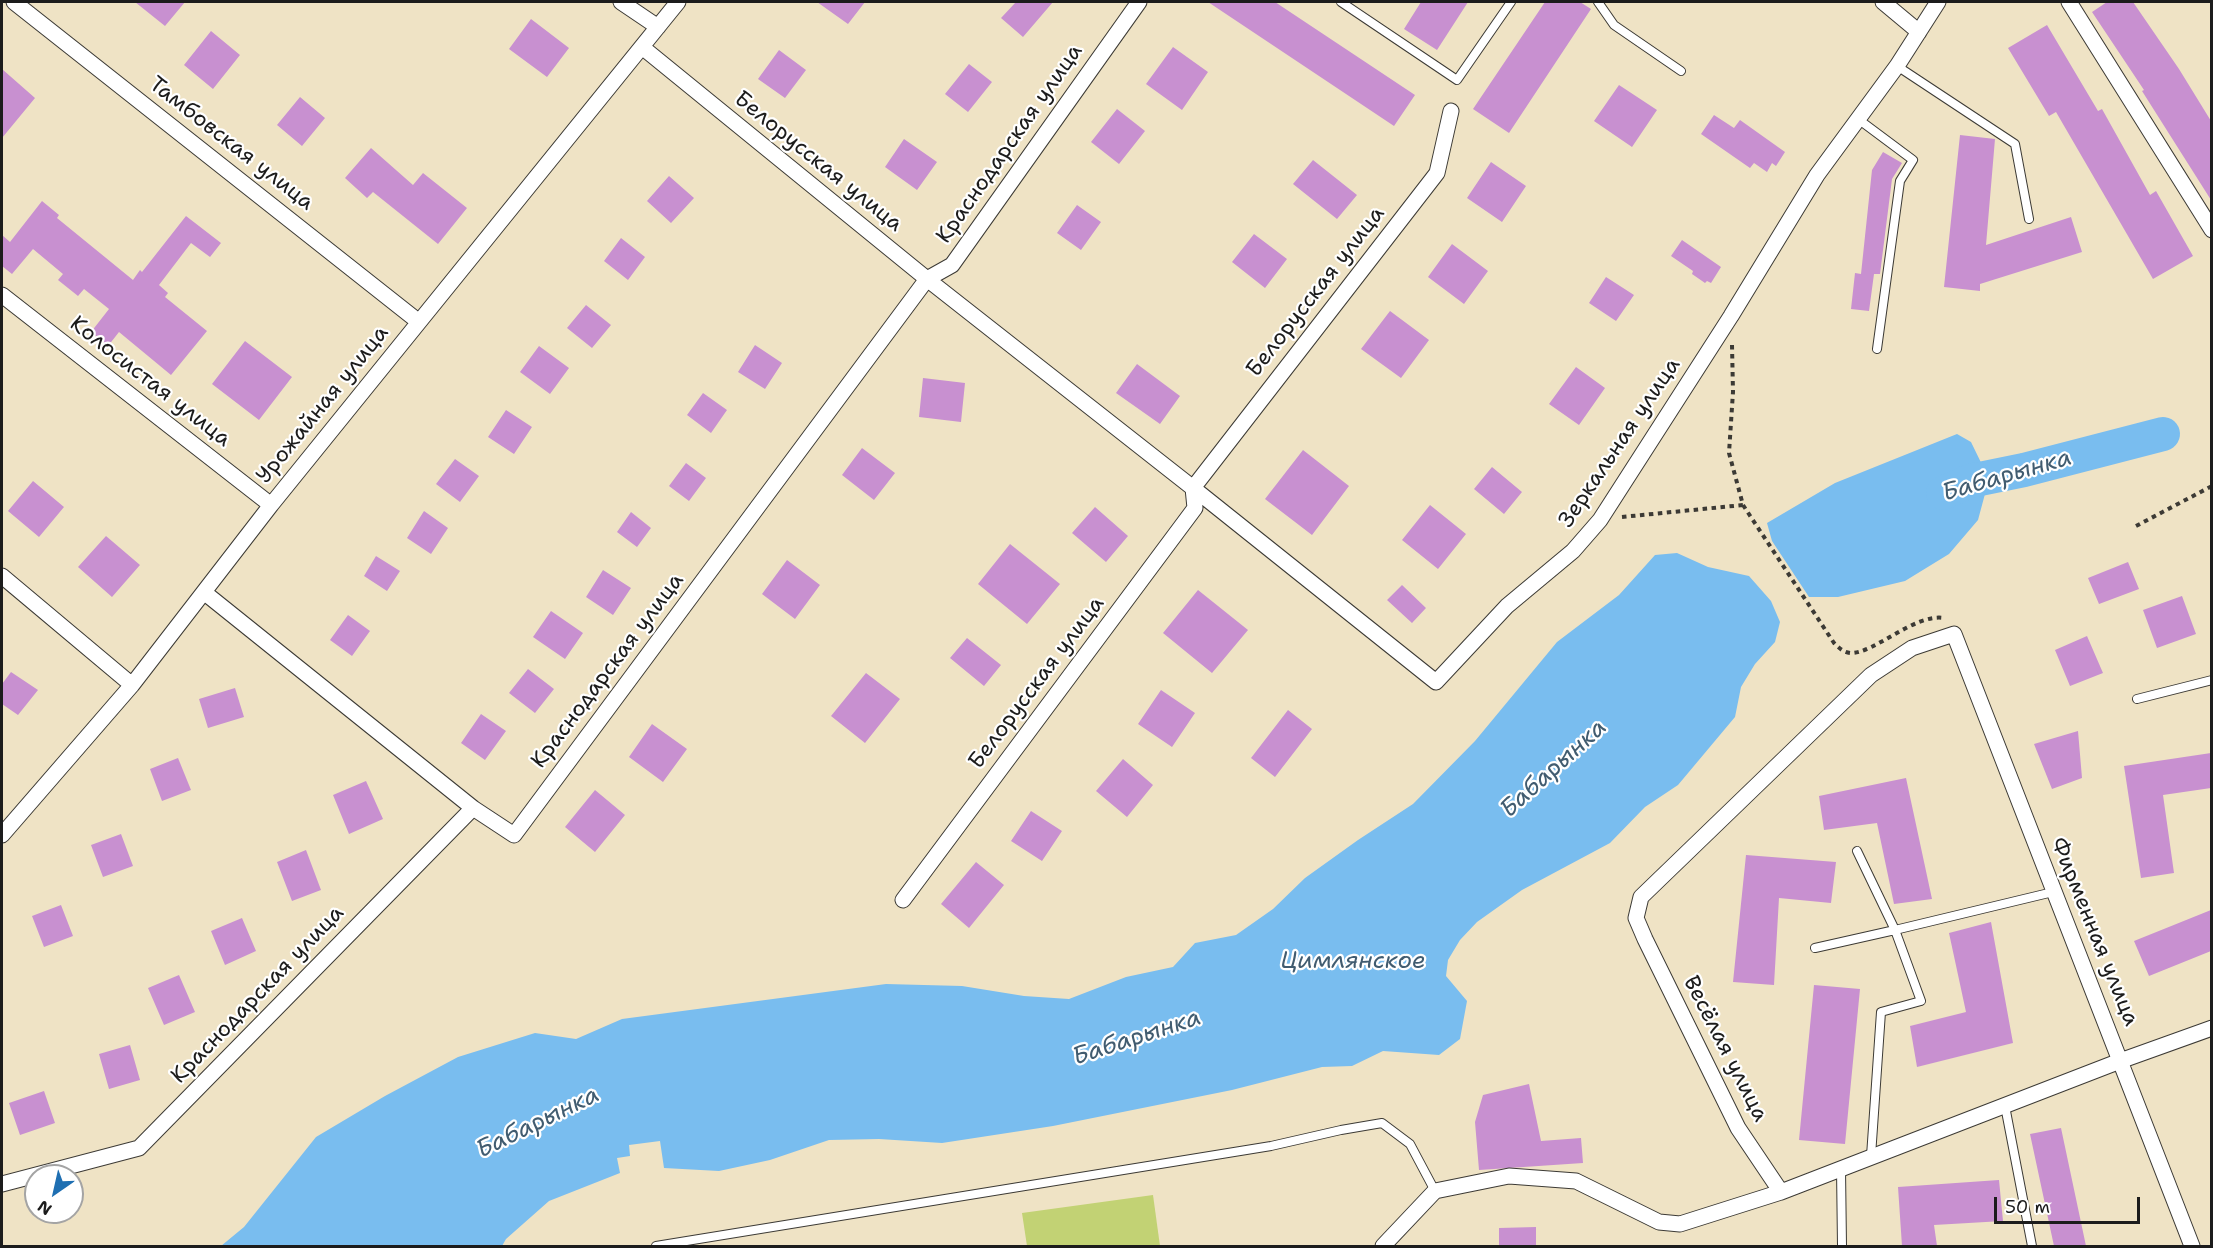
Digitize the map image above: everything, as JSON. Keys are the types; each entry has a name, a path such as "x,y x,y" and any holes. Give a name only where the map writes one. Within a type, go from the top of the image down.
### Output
{"street":[{"name":"Тамбовская улица","path":"14,2 419,322"},
{"path":"621,2 658,27"},
{"name":"Урожайная улица","path":"2,835 132,685 271,505 678,2"},
{"path":"1883,2 1919,32"},
{"name":"Зеркальная улица","path":"1193,488 1436,682 1507,606 1572,551 1600,520 1731,316 1817,175 1897,66 1938,2"},
{"path":"2069,2 2211,230"},
{"name":"Краснодарская улица","path":"2,1184 139,1148 473,808 514,835 927,279 952,265 1134,3"},
{"name":"Белорусская улица","path":"642,47 927,279 1193,488"},
{"name":"Белорусская улица","path":"903,900 1195,508 1193,488 1437,173 1451,111"},
{"name":"Колосистая улица","path":"2,295 271,505"},
{"path":"2,576 132,685"},
{"path":"205,592 473,808"},
{"name":"Фирменная улица","path":"1954,634 2192,1246"},
{"name":"Весёлая улица","path":"1781,1192 1738,1128 1645,939 1636,918 1641,897 1871,675 1912,648 1954,634"},
{"path":"1383,1246 1435,1191 1509,1176 1576,1180 1659,1222 1680,1224 1781,1192 2211,1028"}],"lane":[{"path":"1341,2 1457,80 1511,2"},
{"path":"1598,2 1614,25 1681,71"},
{"path":"1897,66 2015,144 2029,219"},
{"path":"1858,119 1913,160 1900,181 1877,349"},
{"path":"2137,699 2211,680"},
{"path":"1857,851 1895,930 1921,1000 1881,1012 1871,1157"},
{"path":"1815,948 2053,892"},
{"path":"2005,1106 2032,1246"},
{"path":"657,1246 1271,1146 1341,1130 1382,1124 1410,1144 1435,1191"},
{"path":"1841,1169 1842,1246"}],"path":[{"path":"1731,316 1733,392 1729,453 1743,505 1834,644 1843,651 1852,653 1861,651 1898,632 1935,617 1944,618 1954,634"},
{"path":"2136,526 2211,486"},
{"path":"1600,520 1743,505"}],"green space":[{"path":"1153,1195 1160,1246 1027,1246 1022,1213"}],"water":[{"path":"1957,434 1971,442 1989,479 1978,520 1949,554 1905,581 1838,597 1809,597 1772,541 1767,523 1835,483"},
{"name":"Цимлянское","path":"1677,553 1708,567 1749,576 1771,601 1780,622 1775,642 1755,664 1741,687 1735,717 1678,785 1645,807 1610,843 1522,890 1477,922 1460,940 1448,960 1446,976 1467,1001 1460,1039 1439,1055 1383,1051 1352,1066 1322,1067 1232,1090 1053,1126 942,1143 879,1139 829,1140 770,1160 719,1171 664,1168 660,1141 629,1145 630,1156 617,1158 620,1173 549,1201 506,1239 502,1246 221,1246 244,1227 316,1137 385,1096 458,1057 535,1033 576,1039 622,1019 886,984 962,986 1024,996 1069,999 1126,977 1173,967 1195,943 1236,935 1273,909 1305,878 1413,804 1475,741 1557,642 1619,595 1655,555"}],"building":[{"path":"135,2 185,2 165,26"},
{"path":"817,2 865,2 848,24"},
{"path":"1016,2 1053,2 1023,37 1001,18"},
{"path":"1208,2 1275,2 1415,95 1394,126"},
{"path":"1421,2 1468,2 1437,50 1404,29"},
{"path":"1545,2 1580,2 1591,9 1509,133 1473,109"},
{"path":"2107,2 2133,2 2211,121 2211,200 2142,91 2144,90 2092,12"},
{"path":"531,19 569,48 547,77 509,49"},
{"path":"2047,25 2098,111 2102,109 2150,195 2156,191 2193,256 2153,279 2056,112 2049,116 2008,48"},
{"path":"211,31 240,55 213,89 184,65"},
{"path":"1173,47 1208,72 1182,110 1146,84"},
{"path":"779,50 806,70 785,98 758,79"},
{"path":"969,64 992,82 968,112 945,94"},
{"path":"2,69 35,98 2,138"},
{"path":"1619,85 1657,110 1632,147 1594,121"},
{"path":"300,97 325,118 302,146 277,125"},
{"path":"1117,109 1145,131 1119,164 1091,142"},
{"path":"1714,115 1734,128 1740,120 1785,152 1776,166 1772,163 1767,172 1754,163 1750,168 1701,134"},
{"path":"1960,135 1995,139 1986,245 2071,217 2082,252 1980,284 1980,291 1944,287"},
{"path":"904,139 937,162 917,190 885,167"},
{"path":"371,148 413,185 423,173 467,208 438,244 373,192 367,198 345,178"},
{"path":"1883,152 1902,163 1892,179 1880,274 1874,274 1869,311 1851,309 1855,273 1861,274 1872,170"},
{"path":"1313,160 1357,195 1337,219 1293,184"},
{"path":"1491,162 1526,186 1502,222 1467,198"},
{"path":"669,176 694,198 671,223 647,201"},
{"path":"42,201 59,215 57,218 133,280 140,270 142,272 186,216 221,243 210,257 191,243 159,285 168,293 165,297 207,331 171,375 119,332 108,346 91,332 109,309 84,289 78,296 58,280 63,274 33,249 12,274 2,266 2,235 10,242"},
{"path":"1077,205 1101,222 1081,250 1057,233"},
{"path":"1254,234 1287,259 1265,288 1232,262"},
{"path":"621,238 645,257 628,280 604,261"},
{"path":"1682,240 1721,267 1711,283 1707,281 1705,283 1692,274 1693,271 1671,256"},
{"path":"1452,244 1488,271 1464,304 1428,277"},
{"path":"1606,277 1634,295 1616,321 1589,303"},
{"path":"586,305 611,325 592,348 567,328"},
{"path":"1390,311 1429,340 1401,378 1361,349"},
{"path":"245,341 292,377 259,420 212,384"},
{"path":"755,345 782,363 765,389 738,372"},
{"path":"539,346 569,368 550,394 520,372"},
{"path":"1137,364 1180,396 1160,424 1116,393"},
{"path":"1576,367 1605,388 1579,425 1549,404"},
{"path":"923,378 965,383 961,422 919,417"},
{"path":"703,393 727,410 711,433 687,415"},
{"path":"506,410 532,427 514,454 488,437"},
{"path":"862,448 895,473 874,500 842,475"},
{"path":"1303,450 1349,486 1312,535 1265,499"},
{"path":"455,459 479,476 460,502 436,484"},
{"path":"686,463 706,478 689,501 669,486"},
{"path":"1492,467 1522,492 1504,514 1474,489"},
{"path":"33,481 64,507 39,537 8,511"},
{"path":"1430,505 1466,534 1438,569 1402,540"},
{"path":"1095,507 1128,536 1106,562 1072,533"},
{"path":"424,511 448,528 431,554 407,538"},
{"path":"631,512 651,528 637,547 617,532"},
{"path":"106,536 140,565 112,597 78,567"},
{"path":"1010,544 1060,584 1027,624 978,584"},
{"path":"376,556 400,571 387,591 364,576"},
{"path":"787,560 820,585 795,619 762,594"},
{"path":"2128,562 2139,589 2099,604 2088,578"},
{"path":"603,570 631,588 613,615 586,597"},
{"path":"1402,585 1426,608 1412,623 1387,600"},
{"path":"1198,590 1248,630 1212,673 1163,633"},
{"path":"2182,596 2196,634 2157,648 2143,610"},
{"path":"551,611 583,633 565,659 533,637"},
{"path":"348,615 370,631 352,656 330,640"},
{"path":"2087,636 2103,673 2070,686 2055,650"},
{"path":"967,638 1001,665 984,686 950,658"},
{"path":"528,669 554,689 535,713 509,693"},
{"path":"11,672 38,690 18,715 2,704 2,684"},
{"path":"866,673 900,699 865,743 831,716"},
{"path":"235,688 244,717 208,728 199,699"},
{"path":"1161,690 1195,713 1172,747 1138,724"},
{"path":"1288,710 1312,729 1275,777 1251,758"},
{"path":"481,714 506,731 485,760 461,743"},
{"path":"652,724 687,749 663,782 629,757"},
{"path":"2078,731 2082,778 2052,789 2034,744"},
{"path":"2211,753 2211,788 2163,795 2174,873 2141,878 2124,766"},
{"path":"178,758 191,790 162,801 150,769"},
{"path":"1123,759 1153,785 1127,817 1096,791"},
{"path":"1906,778 1932,899 1894,904 1877,823 1824,830 1819,796"},
{"path":"366,781 383,819 349,834 333,795"},
{"path":"595,790 625,815 595,852 565,827"},
{"path":"1031,811 1062,831 1042,861 1011,841"},
{"path":"121,834 133,866 103,877 91,845"},
{"path":"306,850 321,890 292,901 277,862"},
{"path":"1746,855 1836,862 1831,903 1779,898 1774,985 1733,982"},
{"path":"976,862 1004,885 969,928 941,904"},
{"path":"61,905 73,936 44,947 32,916"},
{"path":"2211,910 2211,951 2149,976 2134,941"},
{"path":"242,918 256,951 225,965 211,931"},
{"path":"1991,922 2013,1043 1917,1067 1910,1026 1966,1012 1949,933"},
{"path":"179,975 195,1012 164,1025 148,988"},
{"path":"1814,985 1860,989 1845,1144 1799,1140"},
{"path":"130,1045 140,1080 109,1089 99,1054"},
{"path":"1529,1084 1541,1141 1581,1138 1583,1163 1479,1170 1475,1122 1483,1095"},
{"path":"44,1091 55,1123 20,1135 9,1103"},
{"path":"2061,1128 2086,1246 2054,1246 2030,1134"},
{"path":"1999,1180 2003,1221 1934,1225 1937,1246 1902,1246 1898,1187"},
{"path":"1536,1227 1536,1246 1499,1246 1499,1228"}],"waterway":[{"name":"Бабарынка","path":"1943,493 1970,481 2024,470 2163,434"}]}
